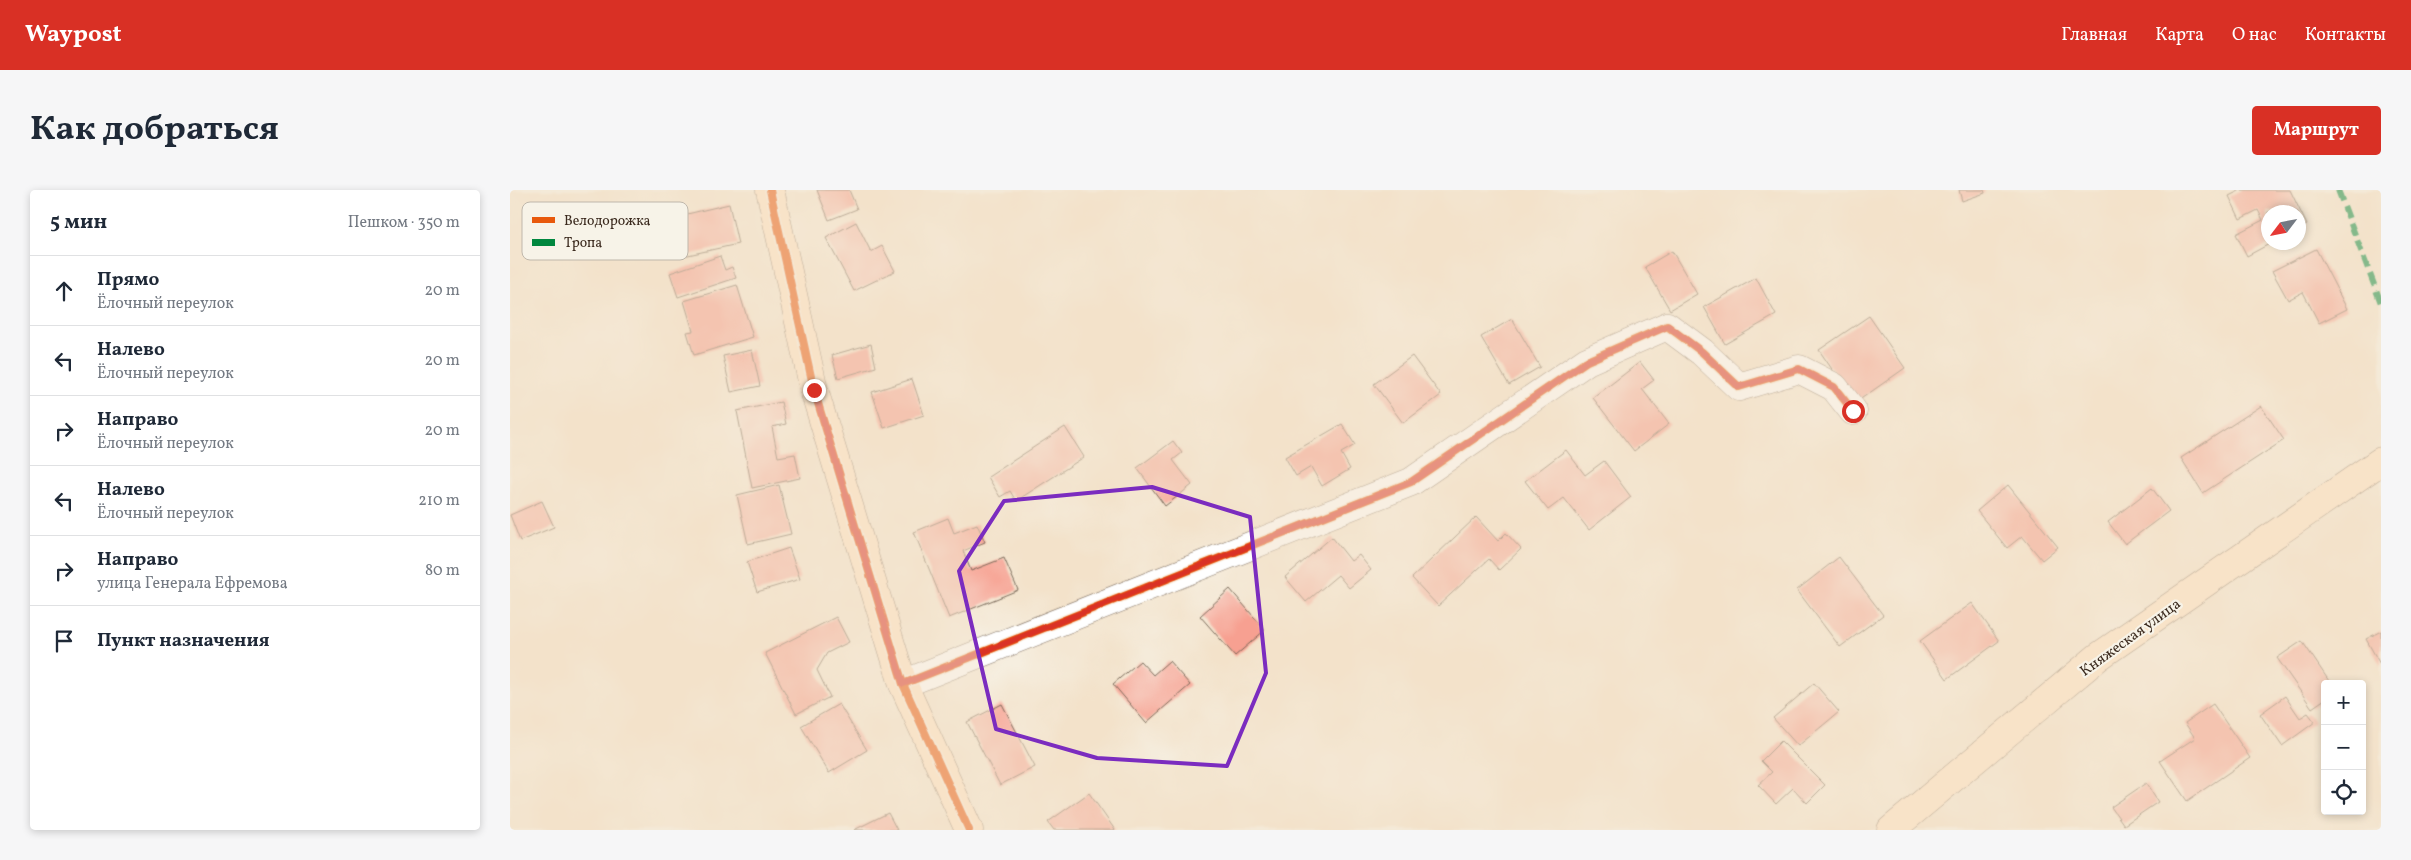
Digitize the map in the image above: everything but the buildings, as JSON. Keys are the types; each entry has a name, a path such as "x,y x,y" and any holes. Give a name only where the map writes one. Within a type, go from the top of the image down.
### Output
{"street":[{"path":"770,190 814,390 903,684 969,830"},
{"path":"903,684 1411,482 1587,361 1668,326 1702,352 1739,387 1799,369 1834,387 1853,411"},
{"name":"Княжеская улица","path":"1891,830 2098,657 2381,461"}],"highlighted area":[{"path":"1152,487 1250,517 1266,673 1227,766 1097,758 996,729 959,571 1004,501"}],"marked path":[{"path":"2338,190 2381,303"}],"cycle path":[{"path":"770,190 814,390 903,684 969,830"},
{"path":"903,684 1411,482 1587,361 1667,326 1702,352 1739,387 1799,369 1834,387 1853,411"}],"route":[{"path":"814,390 903,684 1411,482 1587,361 1668,326 1702,352 1739,387 1799,369 1834,387 1853,411"}]}
